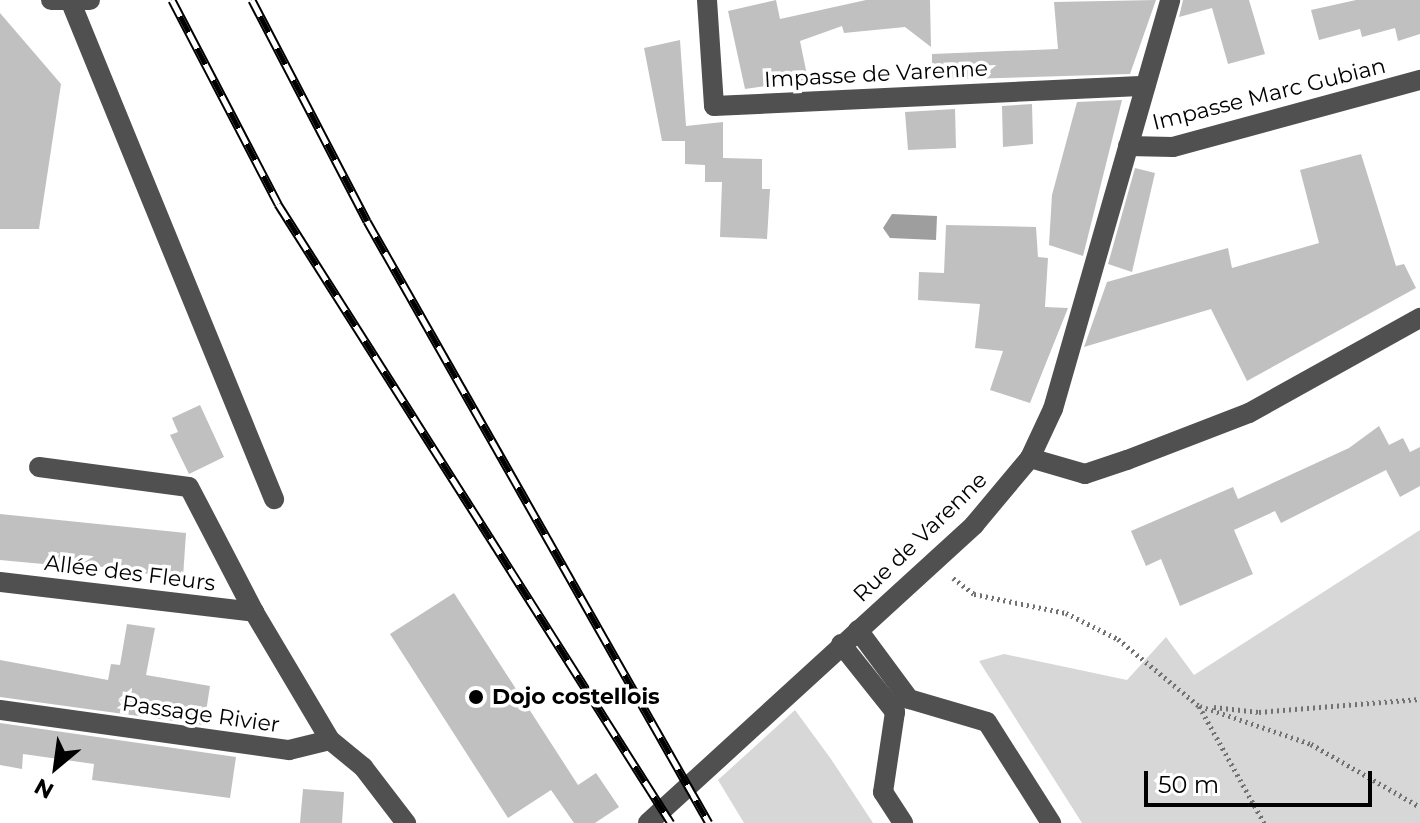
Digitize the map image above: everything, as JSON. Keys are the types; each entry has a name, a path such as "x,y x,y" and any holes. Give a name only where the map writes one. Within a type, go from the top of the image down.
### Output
{"street":[{"path":"51,0 81,2 274,499"},
{"name":"Impasse de Varenne","path":"707,0 714,106 1146,86"},
{"name":"Rue de Varenne","path":"654,815 934,561 1030,458 1053,409 1170,0"},
{"name":"Impasse Marc Gubian","path":"1128,146 1173,147 1420,80"},
{"path":"1030,458 1085,474 1127,460 1249,413 1420,318"},
{"name":"Allée des Fleurs","path":"39,467 189,487 254,612 330,740"},
{"name":"Allée des Fleurs","path":"0,582 254,612"},
{"path":"858,630 909,699 928,708 987,722 1051,823"},
{"path":"841,644 895,712 883,792 903,823"},
{"path":"890,732 928,708"},
{"name":"Passage Rivier","path":"0,710 289,750 330,740"},
{"path":"330,740 363,767 406,823"}],"path":[{"path":"934,561 974,594 1095,624 1199,706 1311,744 1420,807"},
{"path":"1199,706 1259,712 1420,699"},
{"path":"1199,706 1264,823"}],"shaded area":[{"path":"892,214 937,216 936,240 890,238 883,228"},
{"path":"1420,530 1420,823 1082,823 979,661 1004,654 1127,680 1166,637 1194,675"},
{"path":"795,710 873,823 744,823 718,780"}],"building":[{"path":"776,0 780,19 866,0 930,0 931,47 905,27 844,33 842,26 800,41 808,80 745,89 728,11"},
{"path":"1156,0 1130,74 932,80 932,54 1058,49 1054,2"},
{"path":"1183,0 1249,0 1265,54 1228,64 1212,8 1179,17"},
{"path":"1356,0 1420,0 1420,34 1398,41 1395,28 1362,37 1360,29 1319,40 1311,10"},
{"path":"0,13 61,84 39,229 0,229"},
{"path":"680,40 686,126 723,122 723,158 762,159 762,189 770,189 767,239 720,237 722,182 705,182 705,165 685,164 685,141 662,141 644,48"},
{"path":"1122,100 1083,256 1049,245 1052,195 1077,102"},
{"path":"1032,104 1033,144 1003,147 1002,106"},
{"path":"955,109 956,148 908,150 905,112"},
{"path":"1361,154 1396,266 1404,264 1416,288 1247,381 1211,309 1084,347 1107,282 1228,248 1232,268 1319,243 1300,170"},
{"path":"1135,168 1155,173 1132,272 1108,264"},
{"path":"946,225 1036,227 1038,257 1048,258 1045,307 1068,308 1030,403 990,390 1003,351 975,348 980,304 918,300 919,272 944,273"},
{"path":"200,405 224,457 189,474 170,435 178,432 172,418"},
{"path":"1379,426 1389,445 1403,438 1410,452 1420,447 1420,486 1400,497 1386,470 1281,523 1275,511 1234,530 1253,574 1180,606 1161,559 1146,566 1131,531 1233,487 1238,499 1349,448"},
{"path":"0,514 186,533 183,577 0,560"},
{"name":"Dojo costellois","path":"454,593 578,785 596,773 619,807 595,823 574,823 551,790 508,818 390,634"},
{"path":"127,624 155,628 146,675 210,686 204,725 0,697 0,660 108,680 111,664 120,665"},
{"path":"0,723 236,757 230,798 92,780 94,764 23,754 22,769 0,765"},
{"path":"303,789 344,792 342,823 300,823"}],"railway":[{"path":"172,0 278,204 671,823"},
{"path":"252,0 367,221 709,823"}],"place":[{"name":"Dojo costellois","path":"476,697"}]}
